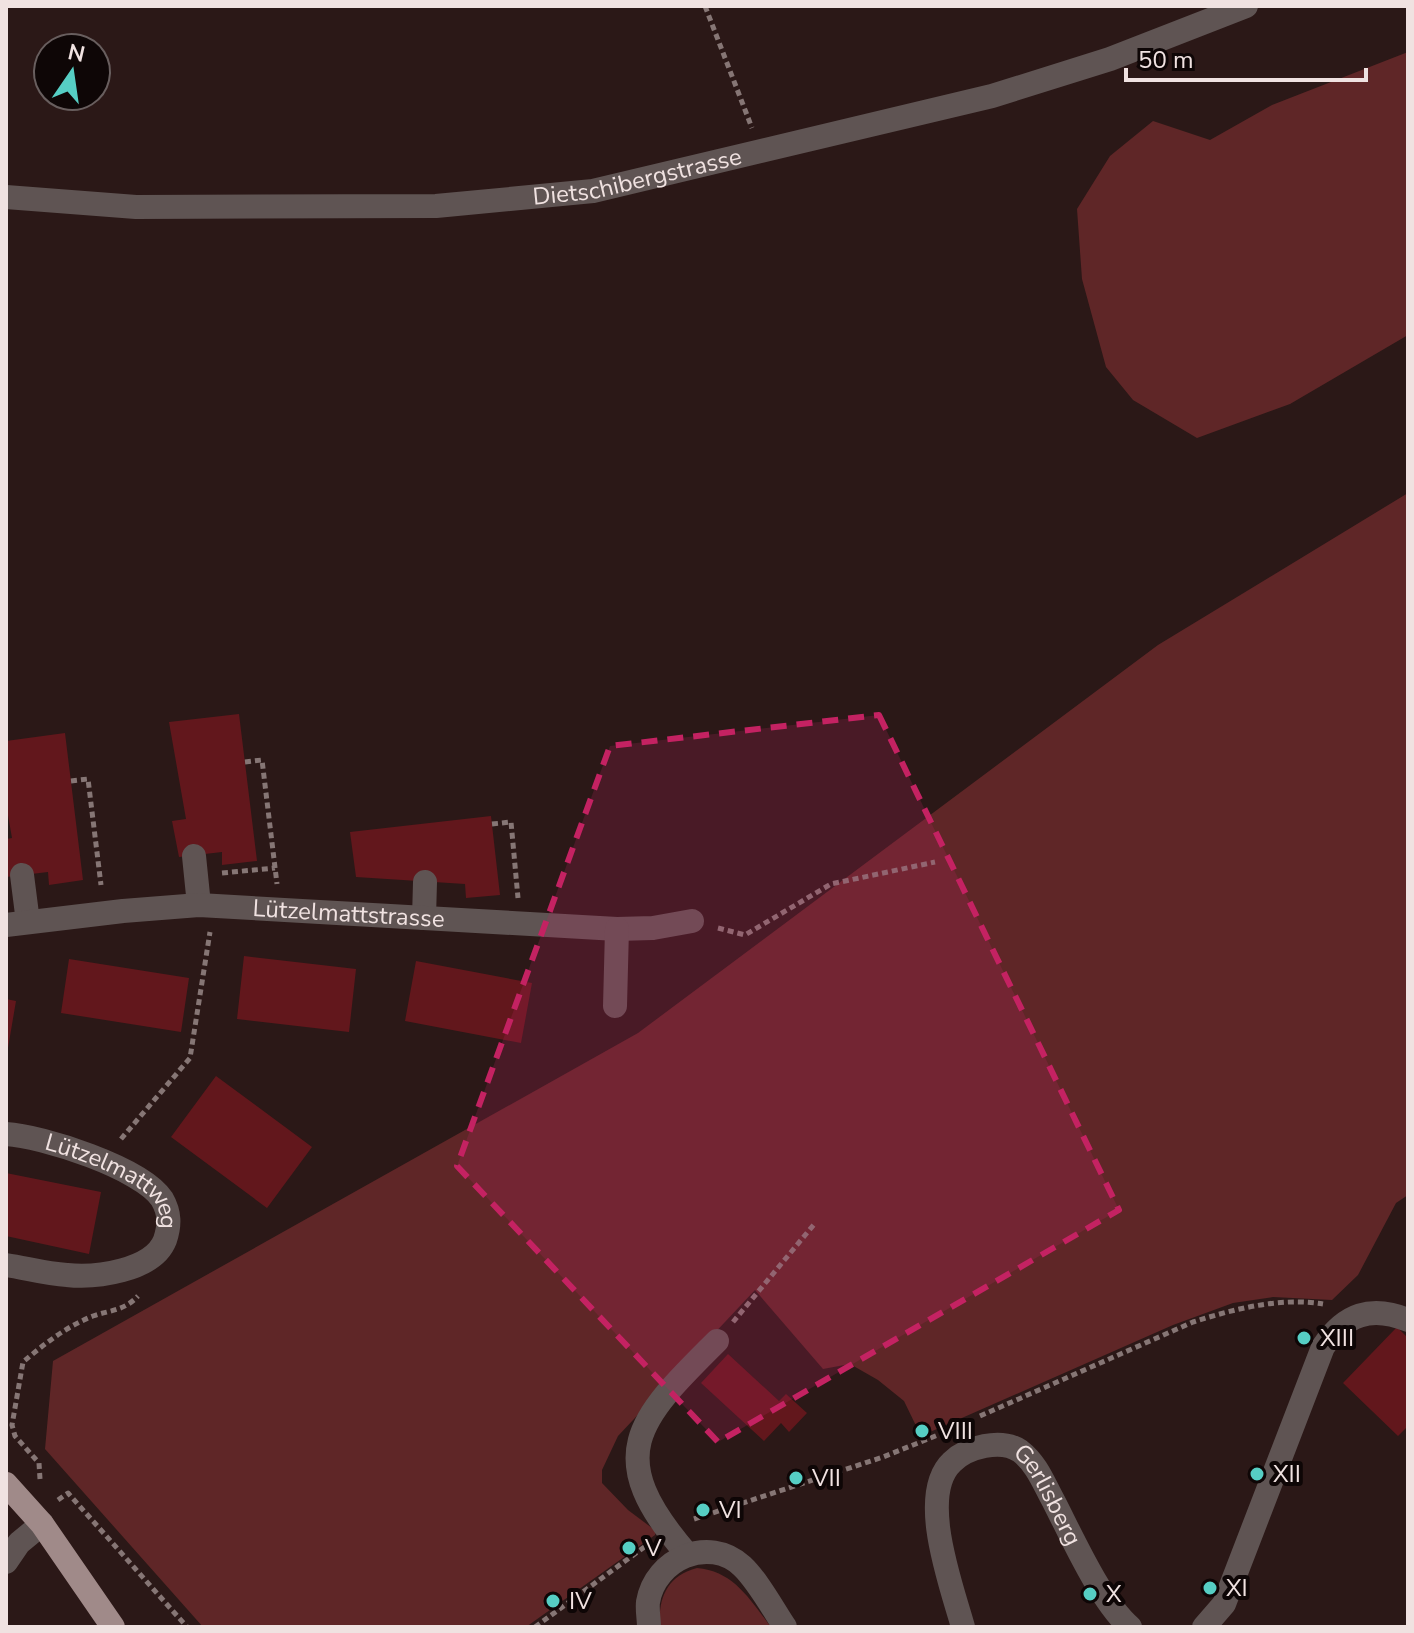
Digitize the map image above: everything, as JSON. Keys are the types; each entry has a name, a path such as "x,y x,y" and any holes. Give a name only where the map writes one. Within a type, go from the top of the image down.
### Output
{"main road":[{"path":"6,1484 42,1524 113,1627"}],"street":[{"name":"Dietschibergstrasse","path":"6,197 136,207 436,206 593,191 992,96 1110,59 1246,6"},
{"path":"194,856 206,914"},
{"path":"17,924 22,875"},
{"path":"424,918 425,882"},
{"name":"Lützelmattstrasse","path":"17,924 123,911 206,914 280,908 617,929 653,928 692,921"},
{"path":"615,1006 617,929"},
{"name":"Lützelmattweg","path":"6,1134 53,1141 135,1177 161,1197 169,1216 162,1248 146,1261 120,1271 68,1276 6,1265"},
{"path":"1204,1627 1224,1604 1323,1347 1344,1321 1353,1317 1386,1311 1408,1320"},
{"path":"687,1554 667,1531 645,1496 638,1475 639,1439 650,1413 666,1391 717,1341"},
{"name":"Gerlisberg","path":"963,1627 944,1559 936,1506 948,1465 964,1451 994,1445 1017,1449 1035,1466 1093,1577 1130,1627"},
{"path":"6,1562 19,1543 42,1524"},
{"path":"649,1627 648,1601 659,1576 676,1558 698,1551 724,1555 742,1566 785,1627"}],"path":[{"path":"705,6 762,151"},
{"path":"245,762 262,760 280,908"},
{"path":"71,781 88,779 101,885"},
{"path":"492,824 511,822 521,925"},
{"path":"692,921 745,935 831,884 935,862"},
{"path":"102,1161 190,1058 206,914"},
{"path":"717,1341 816,1222"},
{"path":"40,1479 39,1463 15,1436 12,1425 23,1362 73,1326 94,1316 116,1312 130,1304 138,1297 143,1284 146,1261"},
{"path":"975,1418 1193,1322 1223,1313 1274,1303 1312,1302 1342,1309 1353,1317"},
{"path":"535,1627 678,1524 883,1457 951,1429"},
{"path":"58,1500 68,1493 187,1627"}],"highlighted area":[{"path":"879,715 1119,1210 718,1442 457,1166 610,746"}],"shaded area":[{"path":"1408,52 1408,335 1290,404 1197,438 1133,400 1106,367 1082,279 1077,209 1110,156 1153,121 1210,140 1272,105"},
{"path":"1408,493 1408,1195 1396,1203 1358,1275 1332,1300 1273,1297 1233,1303 1173,1325 921,1436 904,1401 878,1380 850,1364 823,1369 755,1290 618,1436 602,1470 602,1483 628,1510 656,1531 655,1535 526,1627 203,1627 45,1449 53,1361 638,1033 1158,645"},
{"path":"697,1568 721,1575 740,1588 771,1627 660,1627 666,1590 678,1577"}],"building":[{"path":"239,714 257,861 222,865 222,852 179,857 172,821 186,819 169,722"},
{"path":"65,733 83,880 49,885 48,872 6,877 6,839 12,838 6,804 6,741"},
{"path":"491,816 500,895 466,898 465,884 356,877 350,832"},
{"path":"244,956 356,969 349,1032 237,1019"},
{"path":"69,959 189,978 181,1032 61,1013"},
{"path":"416,961 532,983 521,1043 405,1021"},
{"path":"6,999 16,1001 8,1048 6,1048"},
{"path":"216,1076 312,1147 267,1208 171,1137"},
{"path":"6,1173 101,1192 89,1254 6,1236"},
{"path":"1397,1327 1408,1338 1408,1426 1398,1436 1343,1383"},
{"path":"728,1354 779,1401 786,1394 807,1413 789,1432 781,1423 764,1441 701,1383"}],"place":[{"name":"XIII","path":"1304,1338"},
{"name":"VIII","path":"922,1431"},
{"name":"XII","path":"1257,1474"},
{"name":"VII","path":"796,1478"},
{"name":"VI","path":"703,1510"},
{"name":"V","path":"629,1548"},
{"name":"XI","path":"1210,1588"},
{"name":"X","path":"1090,1594"},
{"name":"IV","path":"553,1601"}]}
